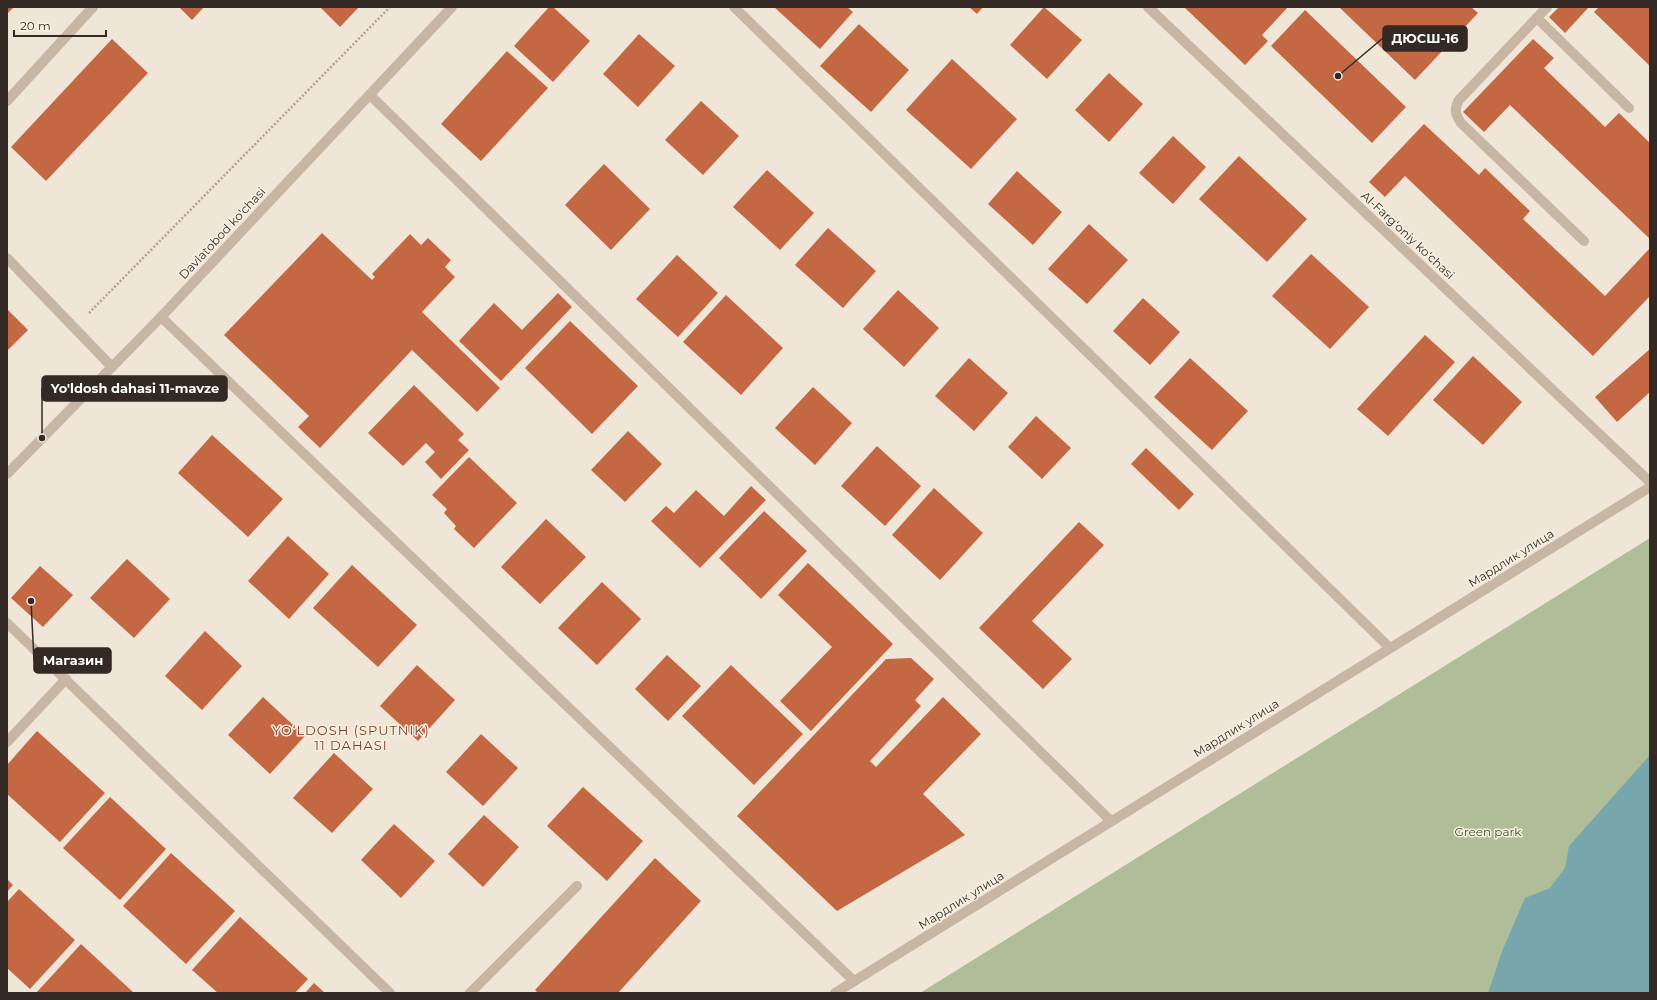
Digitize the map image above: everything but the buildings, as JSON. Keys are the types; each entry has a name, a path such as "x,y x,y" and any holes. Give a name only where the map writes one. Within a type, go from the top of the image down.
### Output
{"street":[{"path":"7,101 93,7"},
{"name":"Davlatobod ko'chasi","path":"7,474 161,317 452,7"},
{"path":"734,7 1390,648"},
{"name":"Al-Farg‘oniy ko‘chasi","path":"1148,7 1650,482"},
{"path":"1547,7 1460,100 1455,107 1456,115 1461,123 1584,241"},
{"path":"1537,18 1629,108"},
{"path":"370,95 1111,821"},
{"path":"7,258 112,367"},
{"path":"161,317 854,981"},
{"name":"Мардлик улица","path":"836,993 1650,487"},
{"path":"7,623 390,993"},
{"path":"7,742 66,679"},
{"path":"470,993 578,886"}],"path":[{"path":"75,328 390,7"}],"green space":[{"name":"Green park","path":"1650,538 1650,993 920,993"}],"water":[{"path":"1650,755 1650,993 1488,993 1503,949 1525,898 1550,888 1565,868 1569,846"}],"place":[{"name":"ДЮСШ-16","path":"1338,76"},
{"name":"Yo'ldosh dahasi 11-mavze","path":"42,438"},
{"name":"Магазин","path":"31,601"}],"district":[{"name":"YO‘LDOSH (SPUTNIK) 11 DAHASI","path":"351,738"}]}
